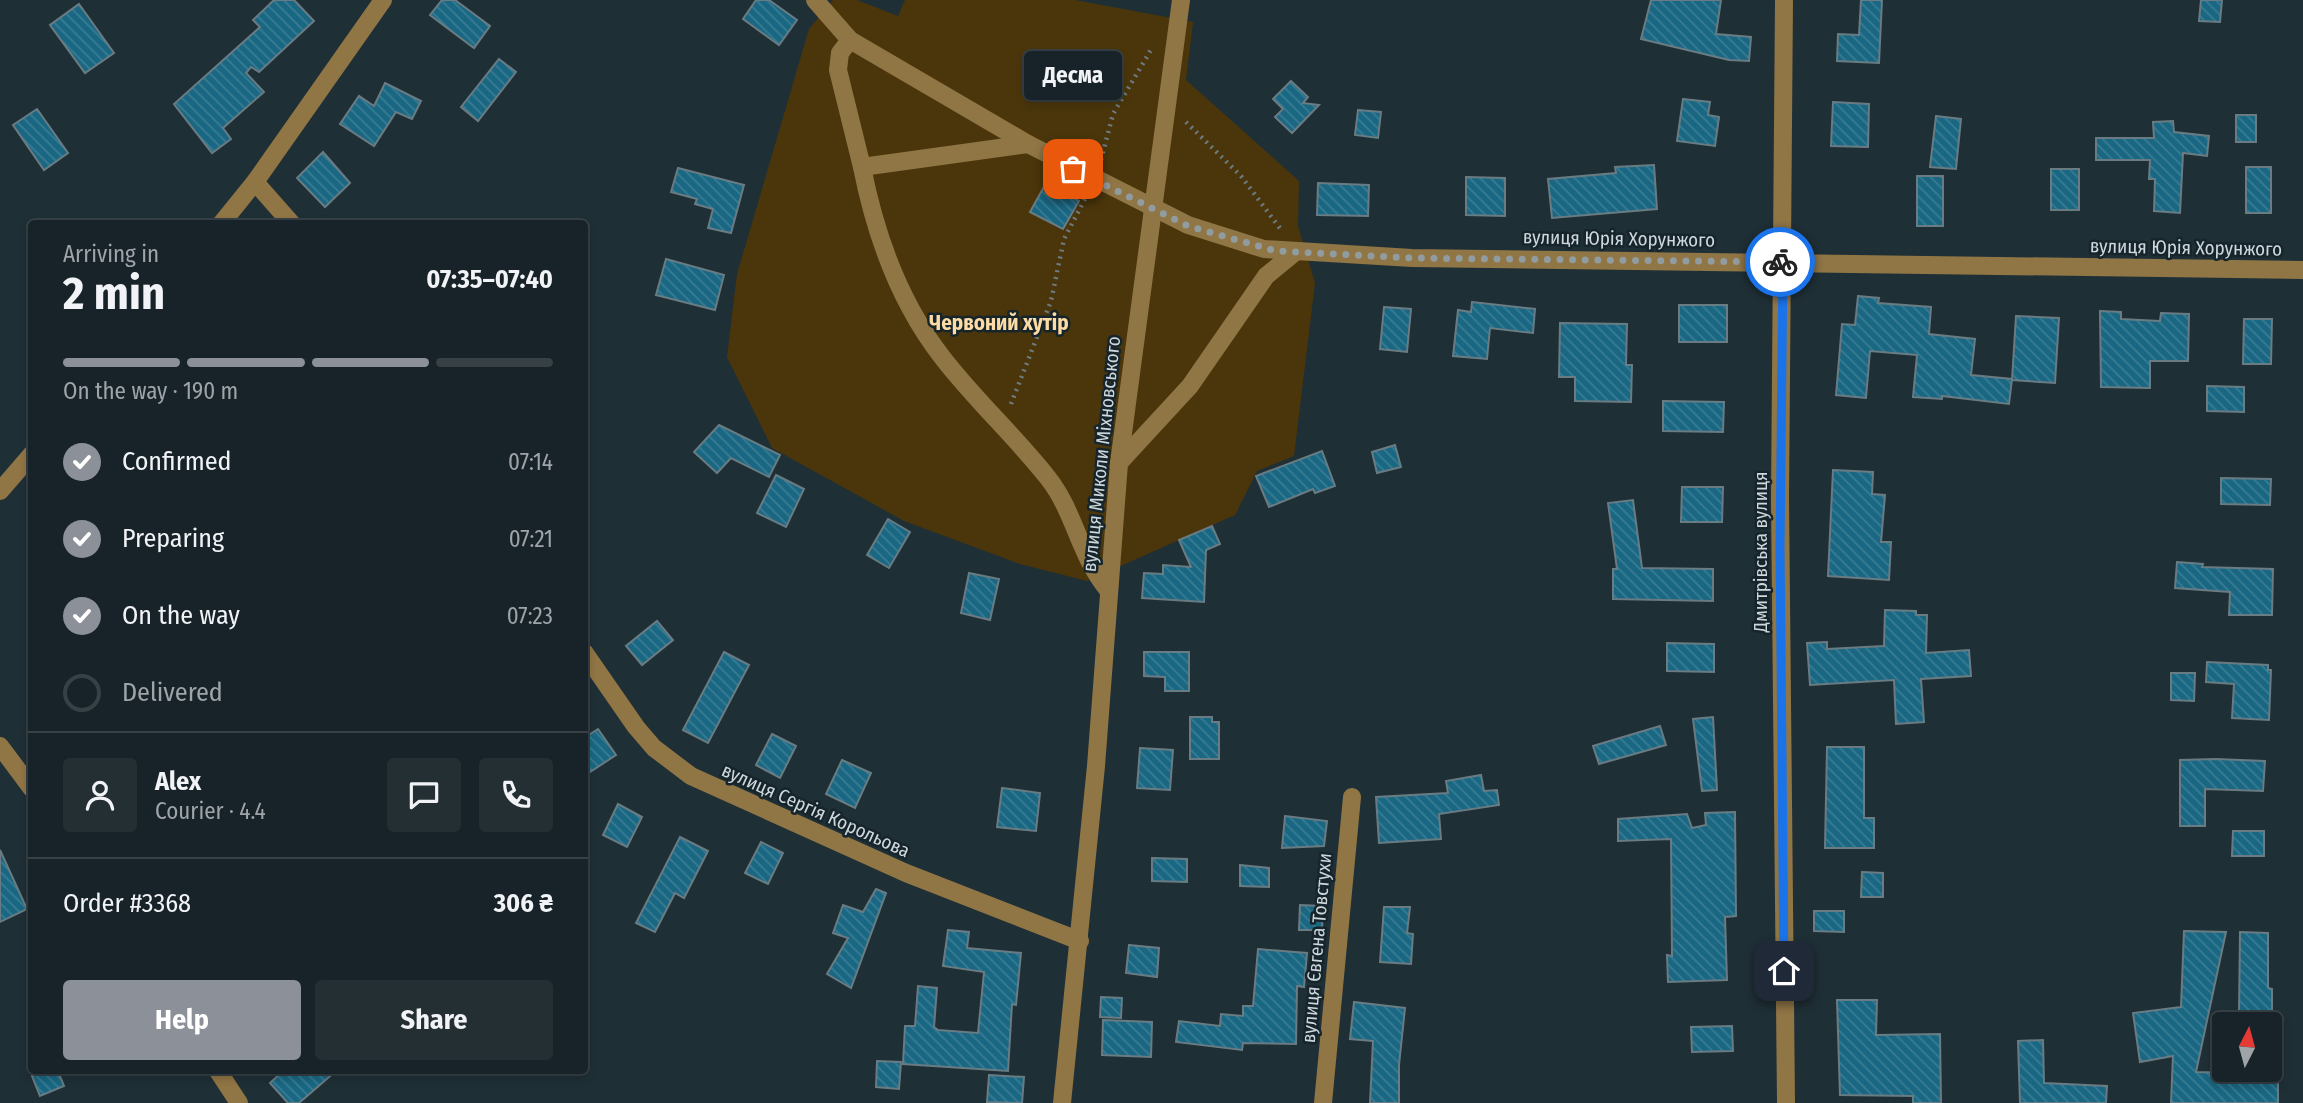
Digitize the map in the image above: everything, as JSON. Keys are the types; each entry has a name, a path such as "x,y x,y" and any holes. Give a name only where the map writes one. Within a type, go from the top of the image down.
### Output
{"street":[{"path":"224,220 255,182 383,0"},
{"path":"815,0 850,40 1028,144 1152,209"},
{"name":"вулиця Миколи Міхновського","path":"1062,1103 1080,941 1119,463 1181,0"},
{"name":"Дмитрівська вулиця","path":"1784,0 1781,621 1786,1103"},
{"path":"850,40 840,53 838,70 877,227 918,322 943,359 1056,489 1084,557 1108,590"},
{"path":"862,167 1028,144"},
{"path":"255,182 288,220"},
{"name":"вулиця Юрія Хорунжого","path":"1152,209 1224,238 1294,253 1412,258 2303,270"},
{"path":"1119,463 1190,386 1266,276 1294,253"},
{"path":"0,491 28,459"},
{"name":"вулиця Сергія Корольова","path":"588,658 636,727 654,748 691,776 906,873 1080,941"},
{"path":"0,746 28,784"},
{"name":"вулиця Євгена Товстухи","path":"1323,1103 1352,797"},
{"path":"220,1074 239,1103"}],"path":[{"path":"1005,429 1016,387 1051,301 1064,239 1096,180 1113,114 1157,41 1175,32"},
{"path":"1165,114 1183,119 1241,176 1275,219 1294,253"}],"shaded area":[{"path":"833,0 857,0 898,16 905,0 1075,0 1193,22 1186,80 1299,181 1298,226 1315,283 1294,456 1257,471 1235,515 1087,581 1020,564 904,521 772,448 727,357 737,274 809,29"}],"building":[{"path":"274,0 294,0 314,21 259,72 251,67 246,73 264,92 223,128 231,139 212,153 174,104 260,27 253,20"},
{"path":"442,0 455,0 490,26 474,48 430,15"},
{"path":"756,0 769,0 797,20 779,45 743,19"},
{"path":"1651,0 1721,0 1716,34 1751,37 1749,61 1729,60 1641,39"},
{"path":"1861,0 1882,0 1879,63 1837,61 1838,34 1859,35"},
{"path":"2201,0 2222,0 2220,22 2199,21"},
{"path":"79,4 114,53 85,73 50,25"},
{"path":"499,59 516,72 478,121 461,107"},
{"path":"1291,81 1308,97 1303,103 1319,105 1292,133 1275,117 1283,109 1273,99"},
{"path":"385,83 421,101 412,119 396,112 374,146 340,124 359,96 374,106"},
{"path":"1683,99 1710,102 1708,115 1719,117 1715,146 1677,141"},
{"path":"1833,102 1869,104 1868,147 1831,146"},
{"path":"37,109 68,153 44,170 13,125"},
{"path":"1358,110 1381,112 1378,138 1355,135"},
{"path":"2236,115 2256,115 2256,142 2236,142"},
{"path":"1936,116 1961,119 1956,169 1930,167"},
{"path":"2173,121 2174,132 2209,136 2207,156 2183,153 2180,213 2154,211 2155,179 2149,179 2150,160 2096,160 2096,138 2154,138 2153,122"},
{"path":"323,152 350,183 325,207 297,178"},
{"path":"1654,165 1657,209 1552,218 1548,179 1616,173 1615,167"},
{"path":"2246,167 2271,167 2271,213 2246,213"},
{"path":"678,168 744,185 731,233 708,228 713,209 695,204 697,199 671,192"},
{"path":"2051,169 2079,169 2079,210 2051,210"},
{"path":"1917,176 1943,176 1943,226 1917,226"},
{"path":"1466,177 1505,178 1505,216 1466,215"},
{"path":"1046,183 1079,201 1063,229 1030,212"},
{"path":"1318,183 1369,185 1368,216 1317,215"},
{"path":"666,259 724,275 715,310 656,295"},
{"path":"1858,296 1879,298 1878,303 1931,307 1929,334 1975,339 1971,375 2012,379 2009,404 1942,396 1942,399 1913,397 1917,355 1870,351 1866,398 1836,395 1842,324 1855,325"},
{"path":"1472,302 1535,309 1533,333 1490,328 1487,359 1453,356 1458,310 1471,312"},
{"path":"1679,305 1727,305 1727,342 1679,342"},
{"path":"1384,307 1411,309 1407,352 1380,349"},
{"path":"2100,311 2121,312 2121,319 2160,321 2161,313 2189,314 2188,361 2150,361 2150,388 2101,387"},
{"path":"2016,316 2059,318 2055,383 2012,380"},
{"path":"2244,319 2272,319 2271,364 2243,364"},
{"path":"1560,323 1627,324 1626,365 1632,365 1631,402 1575,401 1575,377 1559,377"},
{"path":"2207,386 2244,387 2244,412 2207,411"},
{"path":"1663,401 1724,402 1723,432 1663,431"},
{"path":"719,425 780,455 769,477 731,458 717,473 694,452"},
{"path":"1395,445 1401,467 1377,473 1372,452"},
{"path":"1322,451 1335,486 1315,493 1313,489 1269,507 1256,476"},
{"path":"1833,470 1873,472 1872,494 1885,495 1881,542 1891,542 1889,580 1828,576"},
{"path":"776,475 804,489 786,527 757,513"},
{"path":"2221,478 2271,479 2270,505 2221,504"},
{"path":"1682,487 1723,487 1722,522 1681,522"},
{"path":"1633,500 1642,568 1713,569 1713,601 1613,599 1613,569 1617,569 1608,503"},
{"path":"888,519 910,532 889,568 867,555"},
{"path":"1212,526 1220,544 1206,550 1204,602 1142,598 1144,573 1163,574 1163,565 1191,567 1179,540"},
{"path":"2177,562 2203,564 2202,567 2273,569 2272,615 2229,615 2230,592 2175,588"},
{"path":"969,573 999,579 990,620 961,613"},
{"path":"1885,610 1916,611 1916,615 1927,615 1926,653 1969,650 1971,676 1921,679 1924,722 1896,724 1894,680 1810,685 1807,643 1827,642 1827,649 1884,646"},
{"path":"657,621 673,640 642,665 626,646"},
{"path":"1667,643 1714,644 1714,672 1667,671"},
{"path":"724,652 749,665 708,743 683,730"},
{"path":"1144,652 1189,652 1189,691 1165,691 1165,677 1144,676"},
{"path":"2207,662 2268,665 2268,670 2271,670 2269,720 2232,718 2234,684 2206,682"},
{"path":"2171,673 2195,673 2194,701 2171,700"},
{"path":"1190,717 1212,717 1212,722 1219,722 1219,759 1190,759"},
{"path":"1713,717 1717,790 1702,791 1693,719"},
{"path":"1660,726 1666,745 1599,764 1593,746"},
{"path":"598,729 616,755 588,773 588,735"},
{"path":"772,734 796,746 780,778 756,765"},
{"path":"1827,747 1864,747 1864,818 1874,818 1874,848 1825,848"},
{"path":"1140,748 1173,750 1170,790 1137,788"},
{"path":"842,760 871,773 855,808 826,794"},
{"path":"2180,760 2265,761 2263,791 2205,789 2205,826 2180,826"},
{"path":"1481,775 1484,791 1497,790 1499,805 1439,814 1441,839 1379,843 1376,797 1448,793 1446,781"},
{"path":"1002,788 1040,793 1036,831 997,827"},
{"path":"618,804 642,817 627,847 603,835"},
{"path":"1735,812 1736,916 1725,917 1727,980 1668,982 1667,955 1672,956 1671,839 1618,841 1618,819 1687,814 1692,828 1706,825 1705,813"},
{"path":"1285,816 1327,821 1324,846 1282,848"},
{"path":"2233,831 2264,831 2264,856 2232,856"},
{"path":"680,837 708,851 684,898 675,893 655,932 636,923"},
{"path":"761,842 783,853 768,884 745,873"},
{"path":"0,850 27,909 0,922"},
{"path":"1152,858 1187,859 1187,882 1152,881"},
{"path":"1240,865 1269,868 1269,887 1240,886"},
{"path":"1862,872 1883,873 1883,897 1861,897"},
{"path":"876,889 886,893 851,988 827,974 848,938 833,933 843,905 863,912"},
{"path":"1300,905 1323,906 1322,930 1299,930"},
{"path":"1384,907 1410,907 1407,933 1413,934 1411,964 1380,962"},
{"path":"1814,911 1844,911 1844,932 1814,931"},
{"path":"948,930 969,932 967,948 1021,953 1016,1005 1012,1004 1008,1071 903,1064 905,1026 915,1026 918,986 937,988 934,1027 938,1030 978,1033 984,972 943,966"},
{"path":"2184,931 2226,932 2196,1072 2212,1072 2212,1082 2278,1082 2278,1103 2171,1103 2173,1056 2140,1062 2133,1013 2181,1007"},
{"path":"2240,932 2268,933 2268,988 2272,989 2272,1012 2239,1012"},
{"path":"1129,945 1159,948 1157,977 1126,973"},
{"path":"1258,949 1307,953 1304,987 1297,986 1296,1044 1243,1043 1242,1050 1176,1042 1179,1021 1220,1026 1221,1014 1243,1016 1243,1006 1253,1006"},
{"path":"1101,997 1122,998 1121,1018 1100,1017"},
{"path":"1837,1000 1877,1000 1876,1035 1940,1034 1941,1103 1913,1103 1913,1096 1840,1095"},
{"path":"1354,1002 1405,1008 1399,1065 1399,1103 1370,1103 1373,1041 1350,1039"},
{"path":"1103,1020 1152,1022 1151,1057 1102,1055"},
{"path":"1732,1026 1733,1051 1692,1052 1691,1027"},
{"path":"2043,1040 2044,1083 2107,1086 2106,1103 2020,1103 2018,1041"},
{"path":"877,1061 901,1062 899,1089 876,1087"},
{"path":"59,1074 64,1086 40,1096 32,1076"},
{"path":"280,1074 333,1074 299,1103 288,1103 270,1083"},
{"path":"989,1075 1024,1077 1022,1103 987,1102"}],"way so far":[{"path":"1073,169 1188,226 1276,251 1412,258 1780,262"}],"place":[{"name":"Десма","path":"1073,169"}],"district":[{"name":"Червоний хутір","path":"999,323"}],"route":[{"path":"1780,262 1783,262 1780,548 1784,971"}]}
